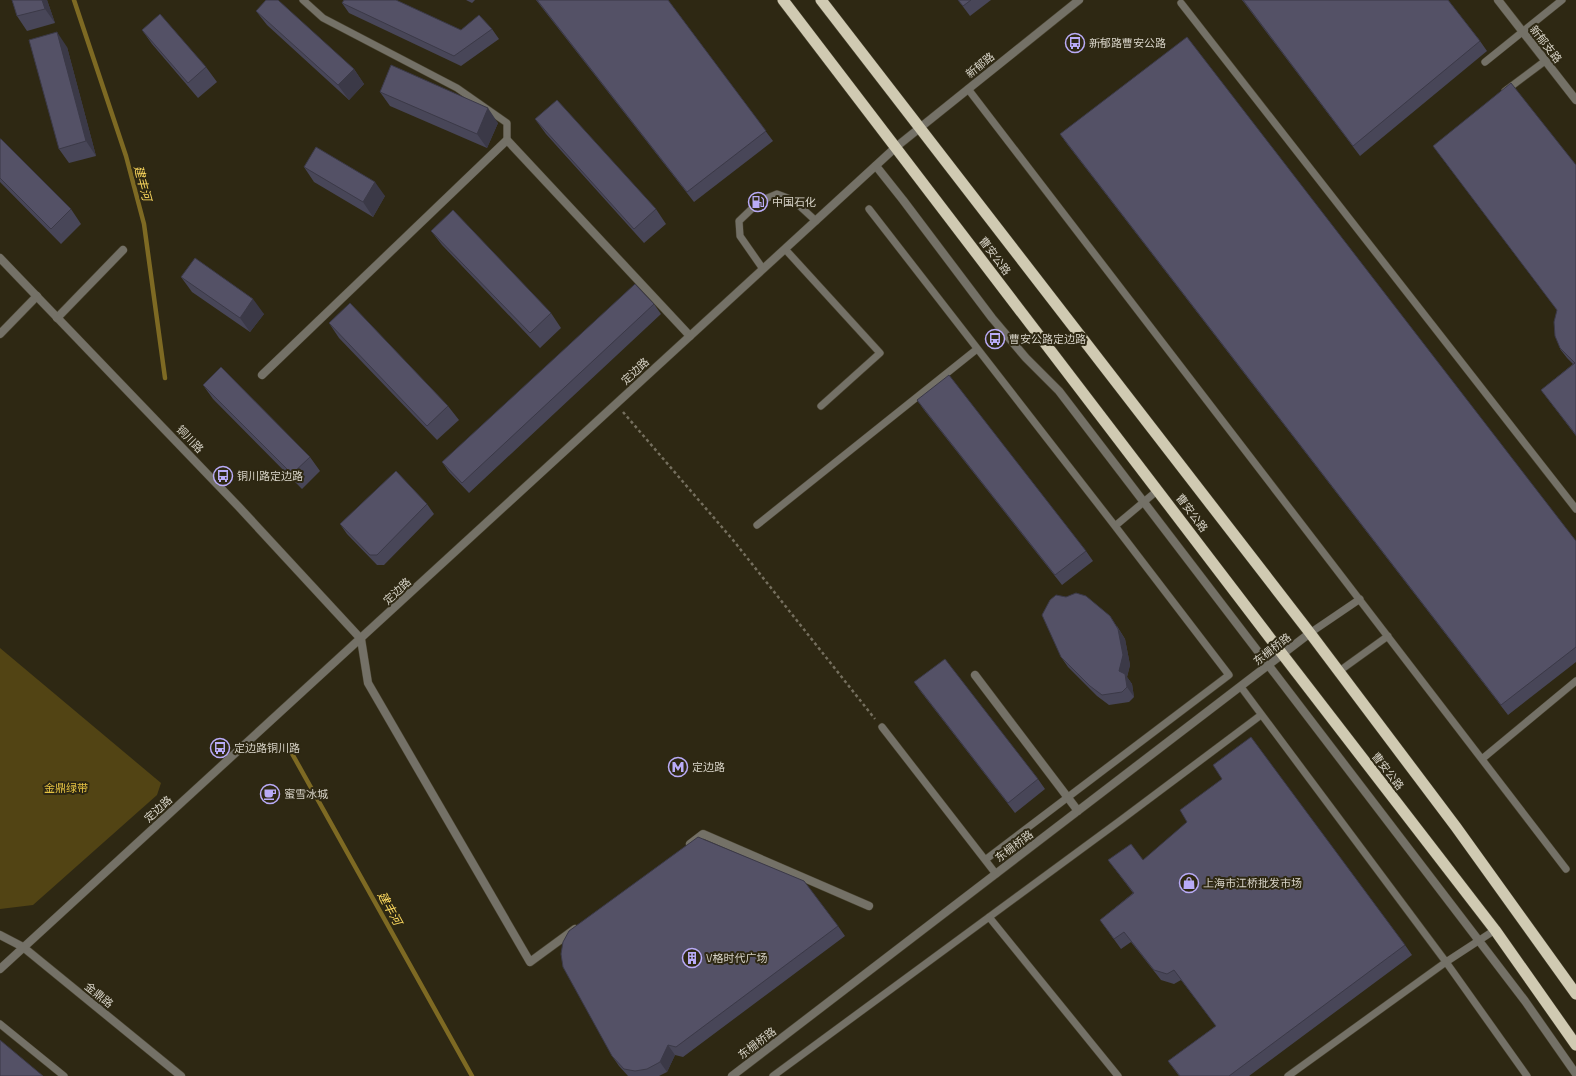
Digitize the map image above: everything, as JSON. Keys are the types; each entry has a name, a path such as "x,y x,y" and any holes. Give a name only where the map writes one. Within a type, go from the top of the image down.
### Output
{"highway":[{"name":"曹安公路","path":"783,0 1158,490 1282,655 1495,930 1576,1045"},
{"name":"曹安公路","path":"821,0 1310,633 1456,827 1576,994"}],"street":[{"name":"新郁路","path":"896,147 1079,0"},
{"name":"新郁支路","path":"1498,0 1576,100"},
{"path":"262,375 507,140 690,336"},
{"name":"定边路","path":"0,969 896,147"},
{"path":"876,166 904,200 992,318 1026,358 1059,391 1525,1001 1576,1074"},
{"path":"57,318 123,250"},
{"name":"铜川路","path":"0,258 238,506 361,639"},
{"path":"0,334 37,296"},
{"name":"东栅桥路","path":"732,1076 1310,633"},
{"path":"361,639 368,683 530,962 582,924"},
{"path":"975,675 1078,811"},
{"path":"684,848 703,834 869,906"},
{"name":"金鼎路","path":"0,935 23,947 181,1076"}],"lane":[{"path":"303,0 323,18 457,88 507,123 507,140"},
{"path":"1485,62 1562,0"},
{"path":"1181,3 1576,509"},
{"path":"1496,98 1545,61"},
{"path":"968,89 1566,868"},
{"path":"763,269 740,236 739,221 760,202 777,194 793,200 816,220"},
{"path":"869,209 1229,675 985,860"},
{"path":"785,249 880,352 821,406"},
{"path":"757,525 977,349"},
{"path":"1114,526 1158,490"},
{"path":"1310,633 1360,599"},
{"path":"1338,672 1388,636"},
{"path":"1482,759 1576,681"},
{"path":"1240,687 1446,962 1527,1076"},
{"path":"773,1076 1261,715"},
{"path":"882,727 996,874"},
{"path":"989,917 1118,1076"},
{"path":"1288,1076 1446,962 1495,930"},
{"path":"0,1024 64,1076"}],"path":[{"path":"616,404 733,540 882,727"}],"green space":[{"name":"金鼎绿带","path":"0,648 161,783 157,795 33,905 0,909"}],"building":[{"path":"12,0 42,0 45,9 17,16"},
{"path":"266,0 278,0 354,69 338,85 256,11"},
{"path":"344,0 396,0 461,30 479,15 492,29 454,56 342,3"},
{"path":"537,0 668,0 766,131 687,192"},
{"path":"958,0 971,0 963,6"},
{"path":"1243,0 1448,0 1480,41 1353,146"},
{"path":"160,14 206,67 188,83 142,30"},
{"path":"57,32 86,141 59,149 29,40"},
{"path":"1187,37 1576,541 1576,647 1501,705 1060,134"},
{"path":"391,65 488,108 477,134 380,92"},
{"path":"1511,83 1576,165 1576,435 1541,390 1575,363 1560,348 1555,336 1554,322 1557,310 1433,146"},
{"path":"557,100 656,209 634,229 535,119"},
{"path":"0,139 71,209 51,229 0,178"},
{"path":"316,147 375,182 363,202 304,167"},
{"path":"453,210 551,313 530,333 431,231"},
{"path":"195,258 253,299 240,318 181,277"},
{"path":"635,284 654,304 462,483 442,462"},
{"path":"350,303 448,406 427,426 329,323"},
{"path":"221,367 310,457 292,474 203,385"},
{"path":"949,375 1086,551 1055,575 917,400"},
{"path":"396,471 427,504 377,555 370,555 340,524"},
{"path":"1076,593 1086,596 1110,616 1118,629 1123,655 1119,671 1125,674 1127,687 1122,692 1102,695 1090,686 1061,657 1042,615 1050,600 1056,595 1066,597"},
{"path":"945,659 1038,779 1008,803 914,682"},
{"path":"1251,737 1405,945 1229,1076 1180,1076 1168,1061 1216,1026 1174,970 1167,974 1154,970 1124,932 1114,939 1100,920 1134,893 1108,860 1131,844 1143,860 1187,822 1180,810 1222,779 1213,765"},
{"name":"V格时代广场","path":"698,837 804,881 838,926 676,1047 668,1045 660,1062 647,1069 635,1071 624,1069 612,1056 563,967 561,954 563,942 569,931"},
{"path":"0,1040 43,1076 0,1076"}],"waterway":[{"name":"建丰河","path":"74,0 126,156 144,224 165,378"},
{"name":"建丰河","path":"290,750 472,1076"}],"place":[{"name":"新郁路曹安公路","path":"1075,43"},
{"name":"中国石化","path":"758,202"},
{"name":"曹安公路定边路","path":"995,339"},
{"name":"铜川路定边路","path":"223,476"},
{"name":"定边路铜川路","path":"220,748"},
{"name":"定边路","path":"678,767"},
{"name":"蜜雪冰城","path":"270,794"},
{"name":"上海市江桥批发市场","path":"1189,883"},
{"name":"V格时代广场","path":"692,958"}]}
